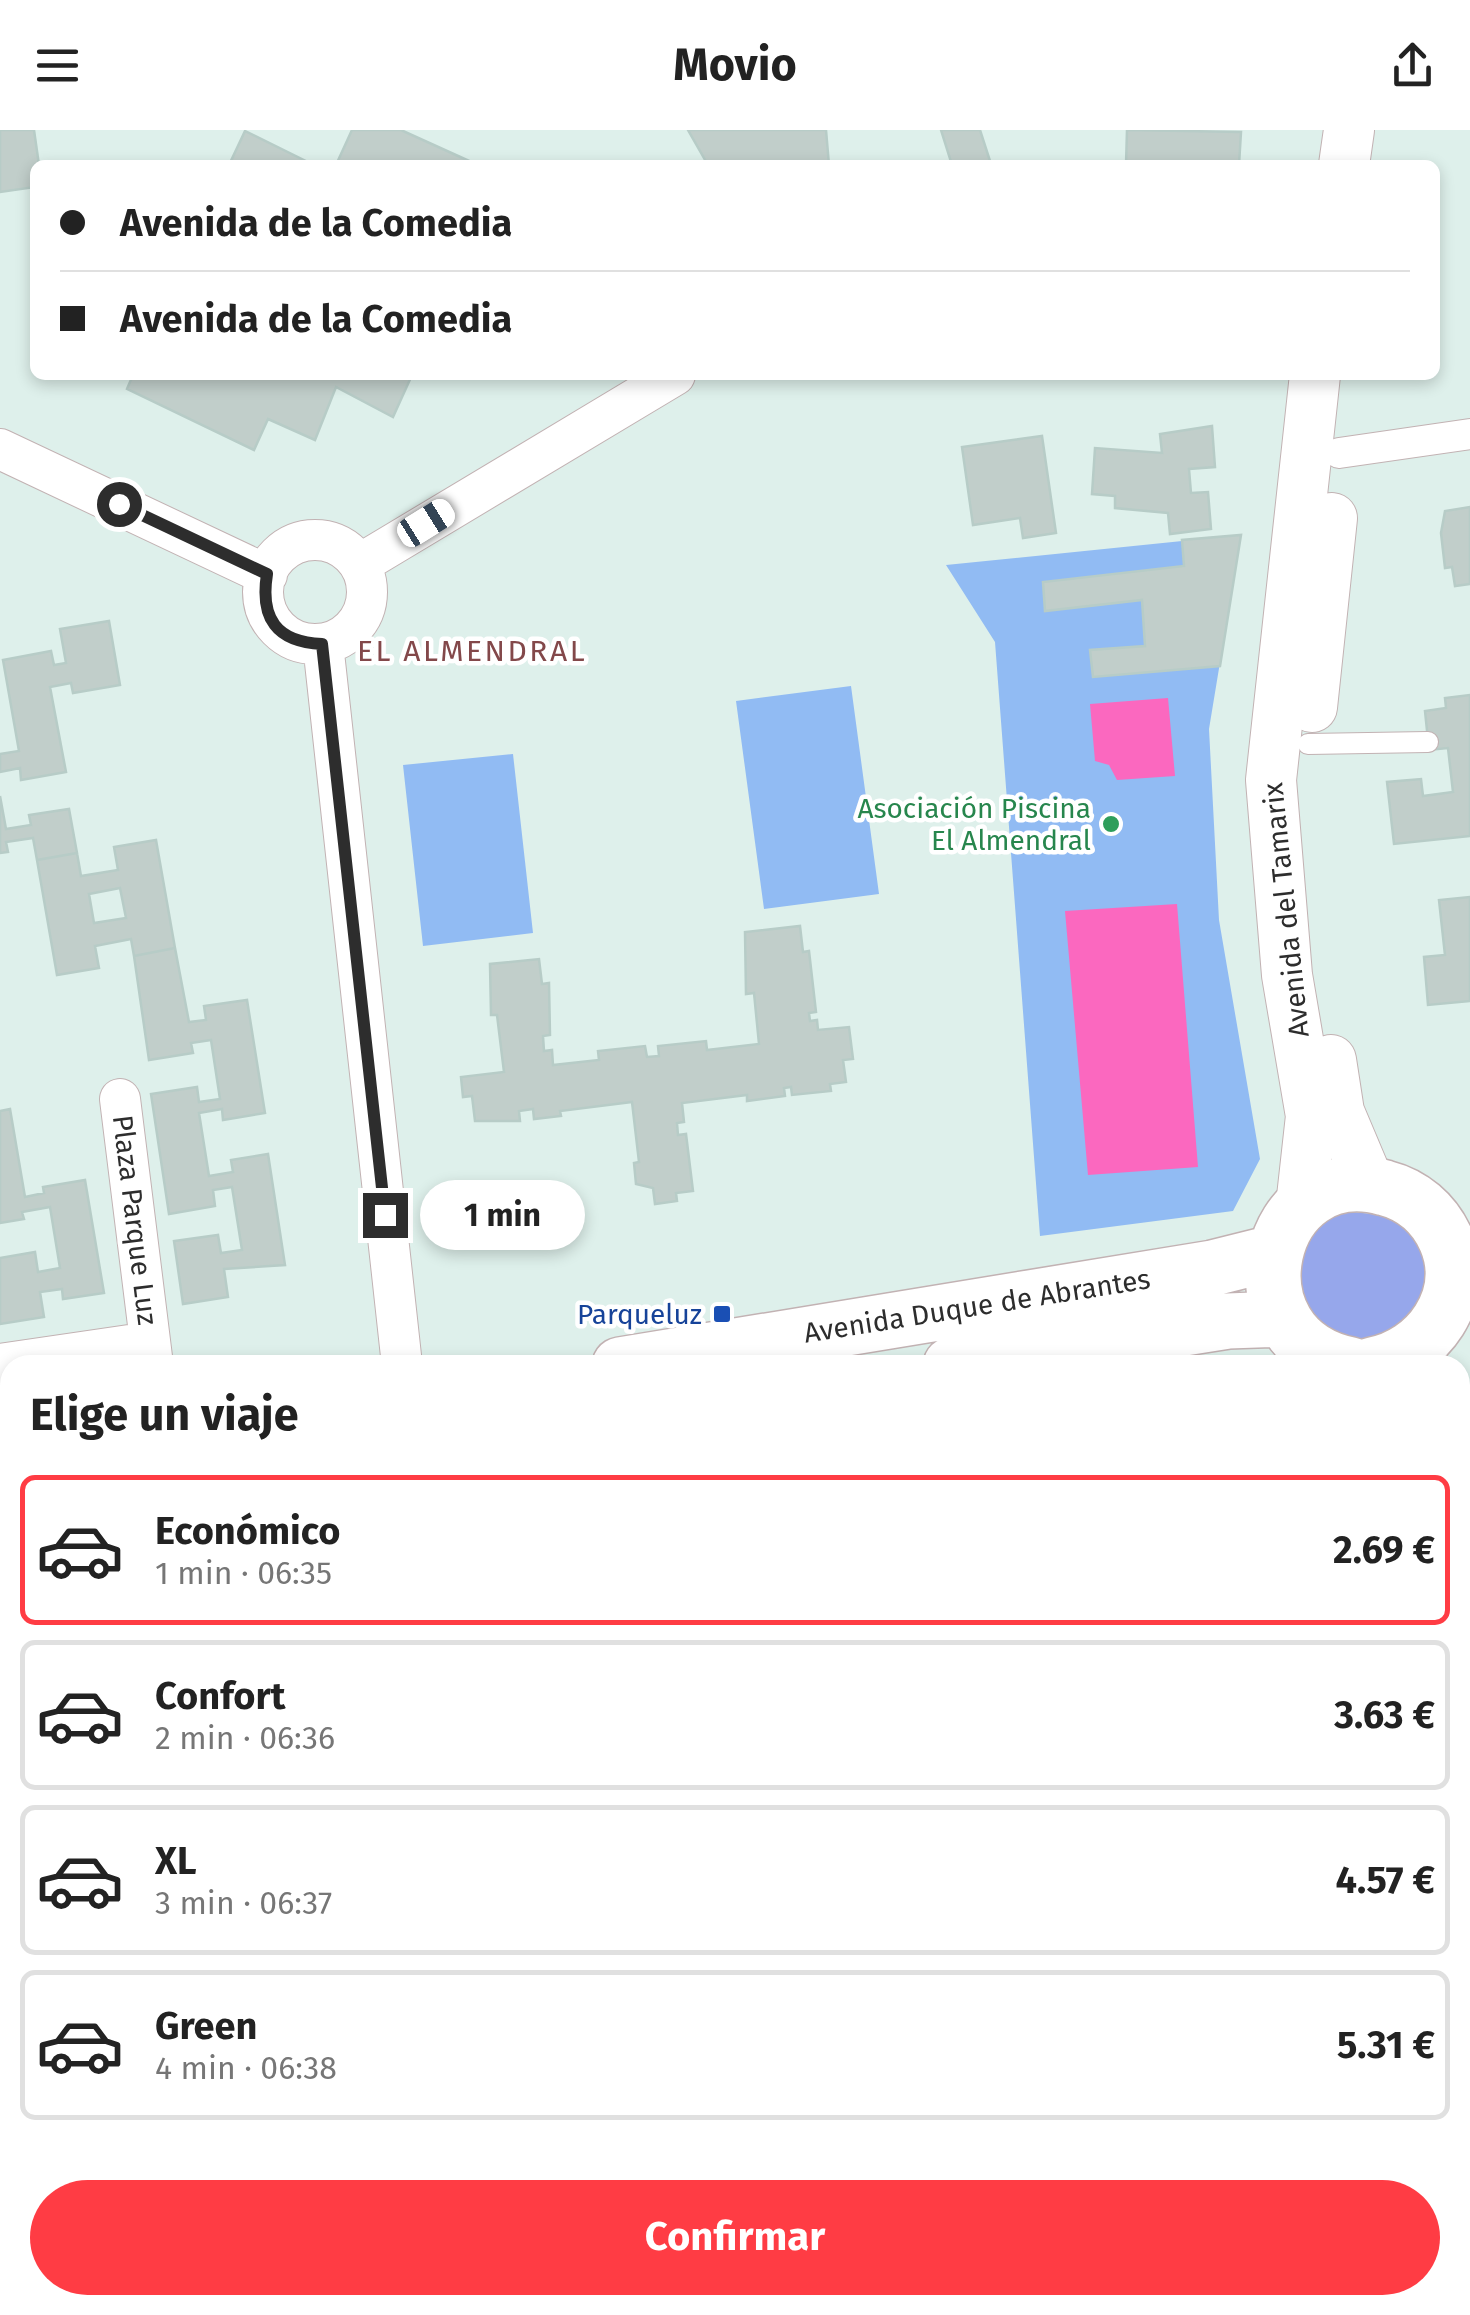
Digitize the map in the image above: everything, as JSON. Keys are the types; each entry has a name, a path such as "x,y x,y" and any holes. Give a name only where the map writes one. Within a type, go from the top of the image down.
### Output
{"main road":[{"path":"1329,1355 1314,1352 1282,1319 1272,1283 1273,1253 1282,1230 1301,1206 1326,1190 1369,1183 1404,1193 1450,1216 1448,1242 1458,1303 1414,1350 1400,1355"},
{"name":"Avenida Duque de Abrantes","path":"681,1355 1213,1268 1273,1253"},
{"path":"1013,1355 1228,1321 1282,1319"}],"street":[{"path":"1345,160 1348,130"},
{"path":"1371,160 1374,130"},
{"path":"360,564 666,380"},
{"name":"Avenida del Tamarix","path":"1301,1206 1311,1116 1287,976 1271,780 1315,380"},
{"name":"Avenida del Tamarix","path":"1347,380 1308,744 1308,914 1339,1112 1369,1183"},
{"path":"1339,452 1470,434"},
{"path":"0,449 267,574"},
{"path":"316,539 333,542 360,564 366,597 362,614 352,628 322,644 305,643 274,626 263,601 267,574 280,553 299,541 316,539"},
{"path":"322,644 401,1355"},
{"name":"Plaza Parque Luz","path":"120,1099 152,1353 124,1355"}],"lane":[{"path":"1308,744 1428,742"}],"shaded area":[{"name":"Asociación Piscina El Almendral","path":"1241,535 1209,729 1219,920 1260,1159 1233,1211 1040,1236 995,642 946,565"},
{"path":"851,686 879,894 764,909 736,701"},
{"path":"1168,698 1175,776 1117,780 1109,765 1095,761 1090,704"},
{"path":"513,754 533,933 423,946 403,765"},
{"path":"1177,904 1198,1167 1088,1175 1065,911"},
{"path":"1322,1209 1414,1218 1439,1286 1392,1346 1316,1337 1291,1246"}],"building":[{"path":"0,130 34,130 38,160 30,160 30,188 0,192"},
{"path":"352,130 401,130 467,160 338,160"},
{"path":"688,130 826,130 829,160 705,160"},
{"path":"941,130 980,130 990,160 950,160"},
{"path":"1127,130 1241,132 1239,160 1126,160"},
{"path":"245,131 304,160 231,160"},
{"path":"131,380 410,380 393,417 336,387 315,440 268,419 254,450 127,389"},
{"path":"1212,426 1215,467 1189,469 1191,493 1208,492 1211,529 1170,534 1168,513 1115,508 1115,496 1092,494 1095,448 1162,453 1160,434"},
{"path":"1042,436 1056,533 1023,538 1020,518 973,525 962,447"},
{"path":"1470,507 1470,584 1455,586 1452,567 1445,568 1441,533 1445,511"},
{"path":"1241,535 1220,666 1093,677 1090,650 1145,646 1142,600 1045,611 1043,582 1184,566 1182,540"},
{"path":"109,621 120,685 73,693 71,683 50,687 66,772 21,780 20,768 0,772 0,754 19,751 3,660 51,651 54,665 66,663 60,629"},
{"path":"1470,695 1470,836 1394,844 1387,782 1421,779 1423,796 1453,792 1448,748 1429,750 1425,711 1446,708 1445,698"},
{"path":"0,796 6,829 31,825 29,815 69,809 77,853 37,860 33,838 6,842 8,852 0,853"},
{"path":"156,840 175,948 134,956 131,939 95,946 99,968 57,975 37,860 77,853 81,876 118,870 114,847","holes":["120,888 126,918 94,923 89,894"]},
{"path":"1470,897 1470,1001 1428,1005 1424,957 1445,955 1439,900"},
{"path":"800,926 803,952 809,951 816,1012 809,1013 810,1021 817,1020 818,1030 849,1027 853,1059 843,1060 846,1082 830,1084 831,1091 792,1095 791,1087 784,1088 785,1096 747,1101 747,1095 682,1103 684,1122 677,1123 678,1135 686,1134 693,1191 676,1193 677,1201 655,1204 653,1188 636,1184 634,1163 639,1162 632,1102 560,1111 561,1116 534,1119 533,1109 519,1111 520,1121 475,1121 472,1096 463,1097 461,1077 504,1072 497,1015 491,1015 490,964 539,959 542,984 549,983 550,1035 543,1036 544,1051 552,1050 553,1065 599,1060 598,1051 645,1046 647,1057 659,1056 658,1046 706,1041 707,1050 759,1044 754,993 746,994 745,932"},
{"path":"175,948 189,1022 206,1020 204,1006 247,1000 265,1113 223,1120 222,1109 199,1113 209,1176 233,1172 231,1160 268,1154 285,1265 224,1269 228,1297 183,1304 174,1241 218,1235 221,1253 242,1250 232,1187 213,1190 215,1206 169,1214 151,1094 197,1087 199,1102 220,1099 211,1040 191,1043 193,1053 149,1060 134,956"},
{"path":"10,1109 25,1197 44,1193 43,1187 85,1180 104,1293 63,1299 62,1289 40,1292 44,1317 0,1324 0,1258 35,1252 38,1272 60,1268 50,1207 22,1212 24,1219 0,1223 0,1111"}],"place":[{"name":"Asociación Piscina El Almendral","path":"1111,824"},
{"name":"Parqueluz","path":"722,1314"}],"district":[{"name":"EL ALMENDRAL","path":"472,651"}],"route":[{"path":"119,504 267,574 263,601 274,626 288,637 322,644 385,1215"}]}
